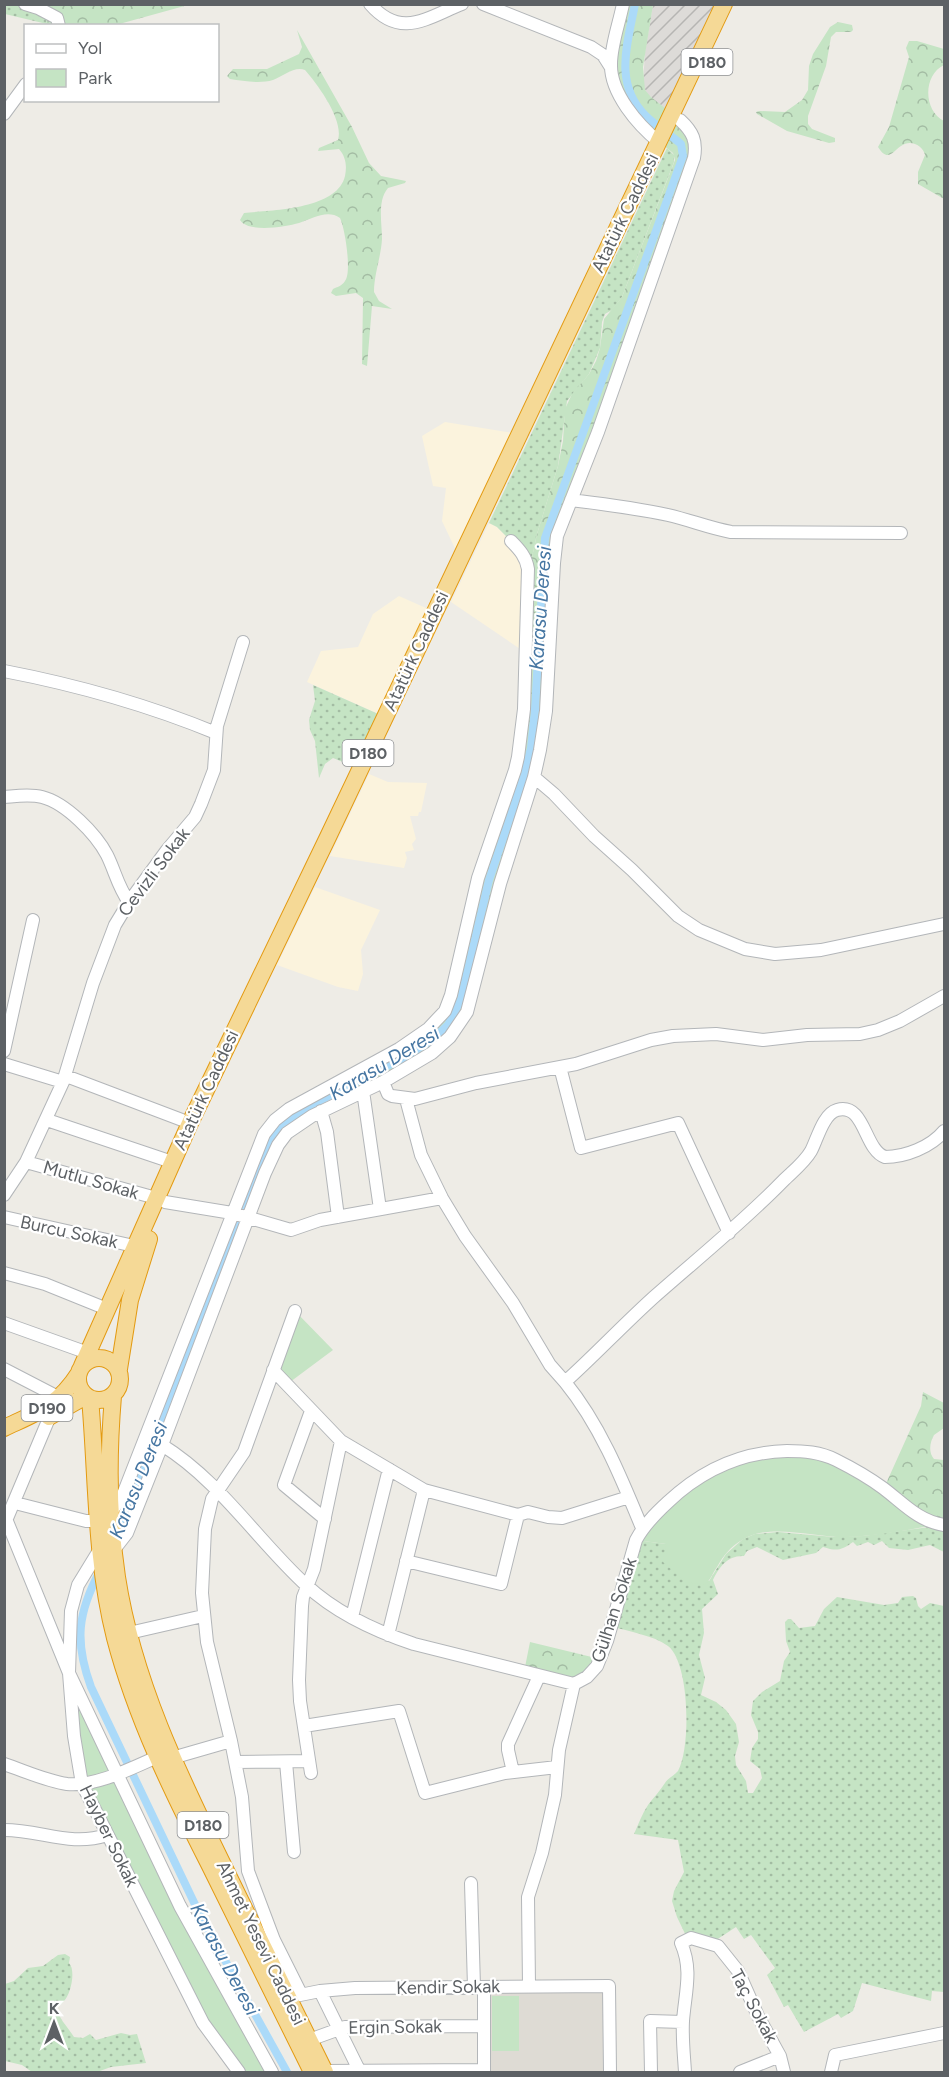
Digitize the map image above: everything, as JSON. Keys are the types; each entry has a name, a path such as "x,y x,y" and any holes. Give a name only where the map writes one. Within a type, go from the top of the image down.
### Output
{"highway":[{"name":"Atatürk Caddesi","path":"676,117 724,4"},
{"name":"Atatürk Caddesi","path":"83,1364 134,1246 199,1126 338,840 676,117 733,4"},
{"name":"Atatürk Caddesi","path":"113,1396 121,1383 119,1369 124,1328 133,1285 172,1162 189,1123 663,145"},
{"path":"113,1396 102,1400 88,1397 79,1386 83,1364 89,1360 101,1358 112,1362 119,1369"},
{"name":"D190","path":"4,1428 46,1408 60,1398 83,1364"},
{"name":"Ahmet Yesevi Caddesi","path":"104,1521 113,1396"},
{"name":"Ahmet Yesevi Caddesi","path":"88,1397 109,1555 164,1758 295,1996 320,2072"},
{"name":"D190","path":"4,1437 88,1397"},
{"name":"Ahmet Yesevi Caddesi","path":"109,1555 103,1581 130,1690 320,2072"}],"street":[{"path":"25,4 51,14 57,18 58,24"},
{"path":"370,4 393,22 410,24 424,21 462,4"},
{"path":"483,4 591,47 603,56 610,66 615,85 626,106 642,128 663,145"},
{"path":"610,66 623,4"},
{"path":"4,114 24,87"},
{"path":"272,2073 180,1906 119,1773 69,1673 69,1626 72,1605 78,1586 127,1533 278,1145 292,1130 321,1111 383,1082 440,1047 456,1030 467,1012 500,884 534,777 544,724 557,536 598,432 694,158 696,149 694,137 689,128 676,117"},
{"path":"571,500 654,512 731,532 901,533"},
{"path":"15,1503 86,1521 104,1521 122,1497 258,1147 275,1120 304,1100 421,1035 436,1023 448,1004 478,878 515,770 523,723 528,569 520,551 511,541"},
{"name":"Cevizli Sokak","path":"4,1195 26,1162 65,1079 102,955 115,925 129,902 198,811 214,770 216,733 243,642"},
{"path":"4,671 69,684 140,705 216,733"},
{"path":"534,777 554,794 594,836 633,870 678,916 699,930 745,949 775,954 821,950 945,924"},
{"path":"4,797 28,795 42,797 57,804 78,819 101,845 114,871 120,890 129,902"},
{"path":"4,1051 33,920"},
{"path":"383,1082 388,1094 415,1099 476,1083 560,1067 651,1040 673,1036 717,1034 763,1040 807,1035 868,1033 900,1021 945,996"},
{"path":"4,1064 65,1079 149,1106 189,1123"},
{"path":"560,1067 581,1148 678,1123 729,1233"},
{"path":"363,1091 380,1209"},
{"path":"406,1099 421,1155 442,1198 465,1236 507,1294 550,1365 580,1400 597,1430 642,1528"},
{"path":"565,1382 644,1306 746,1218 807,1156 828,1117 834,1111 846,1110 856,1114 874,1149 885,1157 920,1148 934,1141 945,1131"},
{"path":"321,1111 327,1132 338,1216"},
{"path":"47,1120 172,1162"},
{"name":"Mutlu Sokak","path":"26,1162 160,1200 232,1214 291,1230 338,1216 442,1198"},
{"name":"Burcu Sokak","path":"4,1217 134,1246"},
{"path":"4,1273 45,1284 107,1310"},
{"path":"295,1311 244,1452 212,1499 205,1530 202,1574 203,1616 235,1762 244,1818 247,1863 251,1881 295,1996"},
{"path":"4,1323 83,1364"},
{"path":"4,1369 60,1398"},
{"path":"273,1370 340,1442 424,1490 518,1515 528,1512 562,1518 629,1497"},
{"path":"311,1411 284,1485 325,1519"},
{"path":"5,1519 15,1503 50,1416"},
{"path":"235,1762 286,1762 310,1767 300,1701 299,1648 303,1597 314,1569 340,1442"},
{"path":"162,1445 192,1466 217,1490 307,1587 352,1617 388,1635 414,1644 574,1684 559,1750 555,1795 546,1837 528,1897 529,1986"},
{"name":"Gülhan Sokak","path":"574,1684 587,1677 597,1666 607,1641 636,1540 642,1528 674,1497 705,1473 721,1465 748,1455 793,1451 815,1452 836,1460 884,1488 922,1518 945,1525"},
{"path":"352,1617 388,1470"},
{"path":"388,1635 424,1490"},
{"path":"406,1562 501,1584 518,1515"},
{"name":"Hayber Sokak","path":"5,1519 69,1673 73,1725 82,1784 203,2023 239,2073"},
{"path":"129,1633 203,1616"},
{"path":"513,1772 508,1744 539,1676"},
{"path":"304,1726 399,1711 424,1792 513,1772 557,1767"},
{"path":"4,1764 57,1782 82,1784 139,1765 231,1741"},
{"path":"286,1762 294,1852"},
{"path":"4,1830 34,1832 75,1840 94,1839 107,1835"},
{"path":"320,2072 484,2072 484,2026 471,1883"},
{"name":"Taç Sokak","path":"683,2022 687,1988 687,1958 681,1943 691,1938 718,1946 738,1971 758,2016 780,2056 784,2073"},
{"name":"Kendir Sokak","path":"295,1996 355,1988 609,1986 610,2073"},
{"path":"320,1991 359,2072"},
{"path":"651,2073 650,2021 683,2022 685,2073"},
{"name":"Ergin Sokak","path":"309,2040 338,2028 484,2026"},
{"path":"831,2073 835,2055 945,2033"},
{"path":"740,2073 780,2056"}],"shaded area":[{"path":"653,5 724,5 672,114 647,94 643,84 645,52"},
{"path":"445,422 520,434 460,559 442,521 446,488 433,486 422,436"},
{"path":"489,523 497,527 521,551 526,561 526,653 451,602"},
{"path":"399,596 435,612 385,717 307,682 321,651 358,647 373,614"},
{"path":"369,774 388,782 427,783 421,812 418,816 410,816 416,839 412,844 414,850 405,852 407,858 404,868 330,856"},
{"path":"315,887 380,910 361,950 363,974 358,991 338,987 277,965"},
{"path":"609,1986 610,2072 484,2072 484,1987"}],"green space":[{"path":"4,5 44,5 47,24 5,14"},
{"path":"44,5 188,5 119,24 47,24"},
{"path":"623,5 653,5 643,67 645,90 680,120 695,141 557,536 546,711 475,988 450,1037 359,1093 351,1075 440,1018 478,878 515,770 528,576 537,534 558,466 563,441 565,409 572,394 589,374 596,361 604,319 622,297 675,160 673,153 642,128 612,75"},
{"path":"838,22 852,25 853,30 836,32 831,37 826,66 808,116 808,124 812,129 835,138 835,142 829,143 787,131 757,114 756,112 759,111 785,112 802,100 808,90 809,66 813,54 830,27"},
{"path":"297,30 352,127 369,163 381,176 406,181 388,188 382,199 382,239 374,292 379,301 392,309 372,306 367,366 362,364 363,298 356,293 336,296 331,293 345,281 348,269 346,240 340,218 330,214 293,225 267,228 251,227 240,220 244,213 286,209 317,202 330,196 345,176 345,162 339,149 318,151 319,148 338,140 339,132 329,103 305,70 293,70 273,80 263,82 230,79 227,76 233,69 267,69 299,54 302,47"},
{"path":"909,41 944,49 944,65 932,76 928,93 932,109 944,121 944,199 918,184 918,172 925,155 919,146 908,143 888,155 878,147 889,127 909,57 906,48"},
{"path":"667,148 674,155 674,162 622,297 612,310 605,314 602,322 600,348 589,374 567,401 558,466 537,534 528,576 521,551 497,527 489,523"},
{"path":"313,685 385,717 360,769 333,758 325,764 319,778 315,741 309,720 315,701"},
{"path":"295,1311 333,1350 286,1385 273,1370"},
{"path":"923,1392 944,1403 944,1428 934,1435 930,1447 934,1459 944,1460 944,1525 884,1488 921,1406"},
{"path":"748,1455 824,1455 930,1526 847,1537 766,1532 742,1540 731,1548 704,1585 686,1582 663,1562 666,1544 636,1540 674,1497"},
{"path":"944,1525 944,1552 930,1545 908,1550 889,1548 882,1541 874,1545 868,1542 857,1546 853,1542 842,1549 823,1547 816,1553 783,1560 757,1547 747,1551 744,1556 733,1558 721,1566 713,1580 718,1594 702,1609 704,1633 699,1655 705,1678 701,1695 726,1710 736,1724 739,1742 735,1756 736,1765 746,1781 748,1793 753,1793 762,1778 760,1769 750,1761 752,1748 758,1739 758,1732 751,1715 753,1701 762,1692 780,1681 784,1661 790,1652 786,1641 785,1622 788,1619 791,1619 799,1628 815,1626 824,1609 837,1597 884,1605 898,1603 902,1597 913,1596 921,1609 930,1603 944,1606 944,1992 932,1991 931,2001 862,1983 853,2011 841,2018 838,2014 804,2032 788,2005 784,2007 767,1975 775,1968 751,1935 744,1939 736,1927 710,1944 688,1940 672,1901 674,1891 684,1872 678,1840 634,1834 648,1805 666,1781 678,1771 682,1760 686,1726 684,1687 681,1669 668,1646 648,1636 611,1626 636,1540 666,1544 709,1581 726,1554 743,1539 755,1534 778,1532 834,1537 863,1536"},
{"path":"530,1642 600,1659 581,1682 524,1672"},
{"path":"69,1673 272,2072 239,2072 216,2043 82,1784"},
{"path":"65,1954 70,1957 72,1982 67,1998 56,2008 74,2037 83,2038 90,2034 96,2040 121,2033 137,2034 146,2063 111,2067 97,2072 32,2072 22,2065 5,2061 5,1984 14,1981 28,1968 43,1966 58,1955"},
{"path":"492,1996 519,1996 519,2051 492,2051"}],"waterway":[{"name":"Karasu Deresi","path":"116,1537 271,1139 281,1127 319,1101 403,1058 433,1039 448,1025 461,999 489,880 525,773 531,748 545,538 683,156 681,144 645,115 635,103 629,90 625,62 635,4"},
{"name":"Karasu Deresi","path":"100,1571 87,1600 81,1627 82,1655 91,1687 201,1917 287,2072"}]}
